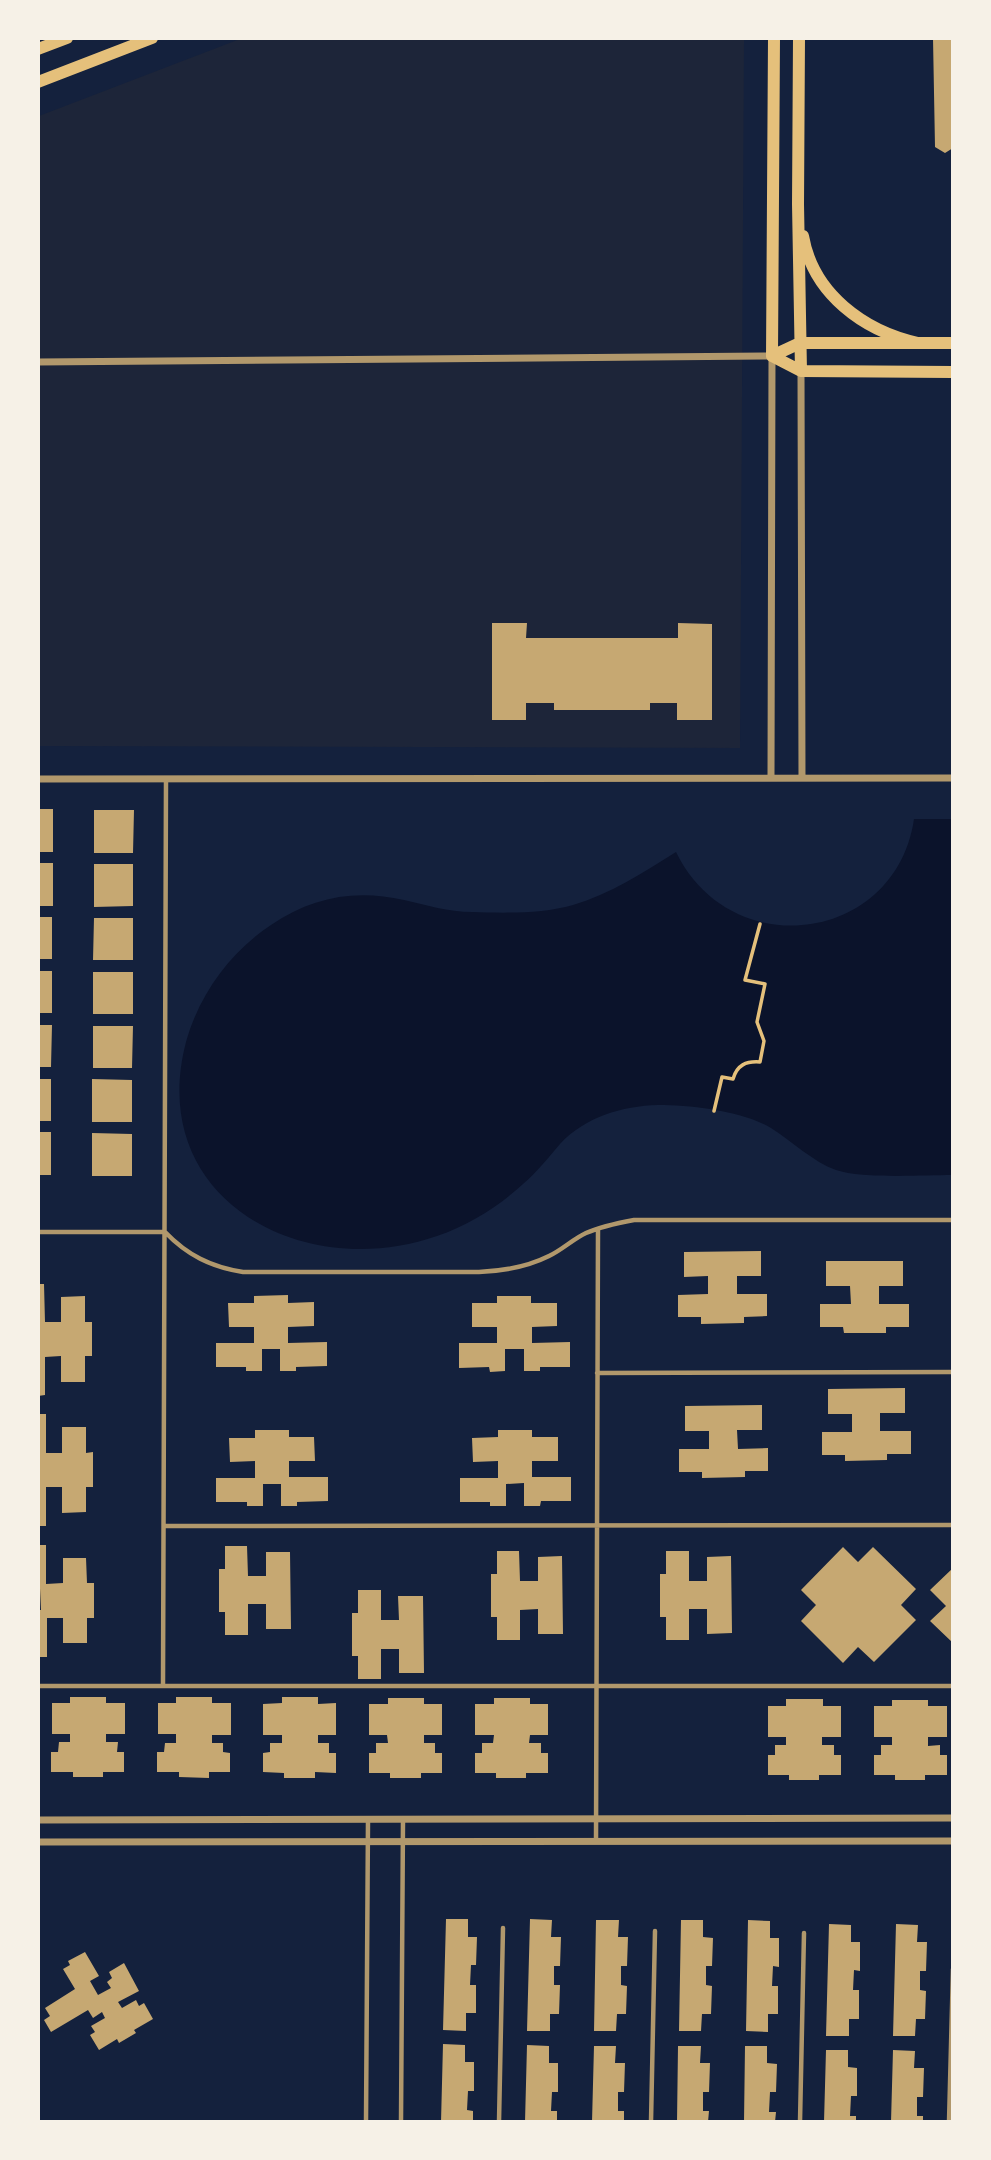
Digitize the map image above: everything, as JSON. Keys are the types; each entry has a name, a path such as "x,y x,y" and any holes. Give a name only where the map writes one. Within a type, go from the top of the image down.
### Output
{"main road":[{"path":"38,49 67,38"},
{"path":"38,82 152,38"},
{"path":"772,356 775,38"},
{"path":"799,38 801,371"},
{"path":"798,204 803,240 809,258 817,274 839,303 852,315 884,333 918,343"},
{"path":"772,356 800,342 953,343"},
{"path":"772,356 801,371 953,372"}],"street":[{"path":"38,362 772,356 771,778"},
{"path":"801,371 802,778"},
{"path":"38,779 953,778"},
{"path":"38,1820 953,1818"},
{"path":"38,1842 953,1840"}],"lane":[{"path":"163,1686 166,779"},
{"path":"38,1232 165,1231 175,1242 200,1259 214,1266 243,1272 479,1272 514,1269 531,1264 598,1229 634,1220 953,1220"},
{"path":"596,1841 598,1229"},
{"path":"597,1373 953,1372"},
{"path":"164,1526 953,1525"},
{"path":"38,1686 953,1686"},
{"path":"366,2122 368,1819"},
{"path":"401,2122 403,1819"},
{"path":"499,2122 503,1928"},
{"path":"651,2122 654,1931"},
{"path":"800,2122 804,1933"},
{"path":"949,2122 953,1969"}],"path":[{"path":"714,1111 722,1077 733,1079 741,1065 750,1061 760,1062 764,1041 757,1022 765,984 745,980 760,923"}],"shaded area":[{"path":"240,39 744,39 740,748 39,746 39,116"},
{"path":"914,819 952,819 952,1175 876,1176 847,1173 819,1162 771,1128 746,1117 701,1108 644,1106 605,1115 581,1127 560,1144 533,1175 513,1192 493,1208 460,1226 437,1236 386,1248 335,1248 288,1237 246,1216 212,1185 189,1145 180,1097 186,1042 199,1008 218,976 242,948 286,915 334,898 368,895 463,912 549,910 600,895 676,852 701,888 734,912 771,924 809,924 845,914 877,892 901,861"}],"building":[{"path":"933,38 953,38 953,148 945,153 935,147"},
{"path":"492,623 527,623 526,638 678,638 678,623 712,624 712,720 677,720 677,703 650,703 650,710 554,710 554,703 526,703 526,720 492,720"},
{"path":"38,809 53,809 53,852 38,852"},
{"path":"94,810 134,810 133,853 94,853"},
{"path":"38,863 53,863 53,906 38,906"},
{"path":"94,864 133,864 133,906 94,907"},
{"path":"38,917 52,917 52,959 38,959"},
{"path":"94,918 133,918 133,960 93,960"},
{"path":"38,971 52,971 52,1013 38,1013"},
{"path":"93,972 133,972 133,1014 93,1014"},
{"path":"38,1025 52,1025 51,1067 38,1067"},
{"path":"93,1026 133,1026 132,1068 93,1068"},
{"path":"38,1079 51,1079 51,1121 38,1121"},
{"path":"92,1079 132,1080 132,1122 92,1122"},
{"path":"38,1132 51,1132 51,1175 38,1175"},
{"path":"92,1133 132,1134 132,1176 92,1176"},
{"path":"761,1251 761,1276 737,1276 737,1294 767,1294 767,1316 744,1317 744,1323 701,1324 701,1317 678,1317 678,1295 708,1294 708,1276 684,1277 684,1252"},
{"path":"826,1261 903,1261 903,1286 879,1286 879,1304 909,1304 909,1327 886,1327 886,1333 844,1333 843,1327 820,1327 820,1304 851,1304 850,1286 826,1286"},
{"path":"38,1284 44,1284 45,1322 61,1322 61,1297 85,1296 85,1322 92,1322 92,1356 85,1356 85,1382 61,1382 61,1356 45,1357 45,1395 38,1396"},
{"path":"288,1295 288,1303 314,1302 314,1326 288,1327 288,1343 327,1342 327,1366 296,1367 296,1371 280,1371 280,1349 262,1349 262,1371 246,1371 246,1367 216,1367 216,1343 254,1343 254,1327 229,1327 228,1303 254,1303 254,1296"},
{"path":"497,1296 531,1296 531,1303 557,1303 557,1326 532,1327 532,1343 570,1342 570,1367 540,1367 540,1371 524,1371 524,1349 505,1349 505,1371 490,1372 489,1367 459,1368 459,1343 497,1343 497,1327 472,1327 472,1303 497,1303"},
{"path":"905,1388 905,1413 880,1413 880,1431 911,1431 911,1454 887,1454 887,1460 845,1461 845,1455 822,1455 822,1432 852,1432 852,1414 828,1414 828,1389"},
{"path":"762,1405 762,1430 737,1430 738,1449 768,1448 768,1471 745,1471 745,1477 702,1478 702,1472 679,1472 679,1449 709,1449 709,1431 685,1431 685,1406"},
{"path":"38,1414 46,1414 46,1453 62,1453 62,1427 86,1427 86,1453 93,1452 93,1487 86,1487 86,1512 62,1513 62,1487 46,1487 46,1526 38,1526"},
{"path":"255,1430 289,1430 289,1437 314,1437 315,1461 289,1461 289,1477 328,1477 328,1501 297,1502 297,1506 281,1506 281,1484 263,1484 263,1506 247,1506 247,1502 216,1502 216,1478 255,1478 255,1461 230,1462 229,1438 255,1438"},
{"path":"498,1430 532,1430 532,1437 558,1437 558,1461 532,1461 532,1477 571,1477 571,1501 541,1501 540,1506 524,1506 524,1483 506,1484 506,1506 490,1506 490,1502 460,1502 460,1478 498,1478 498,1461 473,1462 472,1438 498,1437"},
{"path":"38,1545 46,1545 46,1584 63,1583 63,1558 86,1558 87,1583 94,1583 94,1618 87,1618 87,1643 63,1643 63,1618 47,1618 47,1657 38,1657 38,1610 41,1610"},
{"path":"225,1546 247,1546 248,1576 266,1576 266,1552 290,1552 291,1629 266,1629 266,1604 248,1604 248,1635 225,1635 225,1612 219,1612 219,1569 225,1569"},
{"path":"843,1547 858,1562 873,1547 916,1589 901,1605 916,1620 874,1662 858,1647 843,1663 801,1621 816,1605 801,1590"},
{"path":"497,1551 519,1551 520,1581 538,1581 538,1557 562,1556 563,1634 538,1634 538,1609 520,1610 520,1640 497,1640 497,1617 491,1617 491,1574 497,1574"},
{"path":"666,1551 689,1551 689,1581 707,1581 707,1557 731,1556 732,1633 707,1634 707,1609 689,1609 689,1640 666,1640 666,1617 660,1617 660,1574 666,1574"},
{"path":"953,1568 953,1643 930,1621 946,1606 930,1590"},
{"path":"358,1590 381,1590 381,1620 399,1620 398,1596 423,1596 424,1673 399,1673 399,1649 381,1649 381,1679 358,1679 358,1656 352,1656 352,1613 358,1613"},
{"path":"70,1697 106,1697 106,1703 125,1703 125,1734 106,1734 106,1742 118,1742 117,1752 124,1752 124,1772 103,1772 103,1777 73,1777 73,1772 51,1772 51,1752 58,1752 59,1742 70,1742 70,1734 52,1734 52,1703 70,1703"},
{"path":"176,1697 212,1697 212,1703 231,1703 231,1735 212,1735 212,1743 223,1743 223,1752 230,1753 230,1772 209,1772 209,1778 179,1777 179,1772 157,1772 157,1752 164,1752 165,1743 176,1743 176,1734 158,1734 158,1703 176,1703"},
{"path":"282,1697 318,1697 318,1704 336,1703 336,1735 318,1735 318,1743 329,1743 329,1753 336,1753 336,1773 315,1772 315,1778 284,1778 284,1773 263,1772 263,1753 270,1752 270,1743 282,1743 282,1735 263,1735 263,1704 282,1703"},
{"path":"388,1698 424,1698 424,1704 442,1704 442,1735 424,1735 424,1743 435,1743 435,1753 442,1753 442,1773 421,1773 421,1778 390,1778 390,1773 369,1773 369,1753 376,1753 376,1743 388,1743 387,1735 369,1735 369,1704 388,1704"},
{"path":"494,1698 530,1698 530,1704 548,1704 548,1735 530,1735 529,1743 541,1743 541,1753 548,1753 548,1773 526,1773 526,1778 496,1778 496,1773 475,1773 475,1753 482,1753 482,1743 493,1743 494,1735 475,1735 475,1704 494,1704"},
{"path":"786,1699 823,1699 823,1706 841,1706 841,1737 822,1737 822,1745 834,1745 834,1755 841,1755 841,1775 819,1775 819,1780 789,1780 789,1775 768,1775 768,1755 775,1755 775,1745 786,1745 786,1737 768,1737 768,1706 786,1706"},
{"path":"892,1700 928,1700 928,1706 947,1706 947,1737 928,1737 928,1746 940,1745 940,1755 947,1755 947,1775 925,1775 925,1780 895,1780 895,1775 874,1775 874,1755 881,1755 881,1745 892,1745 892,1737 874,1737 874,1706 892,1706"},
{"path":"446,1919 468,1919 468,1937 477,1937 476,1965 471,1965 470,1985 476,1985 476,2013 466,2013 466,2031 443,2030"},
{"path":"530,1919 552,1920 551,1937 561,1937 560,1966 554,1966 554,1985 560,1985 559,2014 550,2014 550,2031 527,2031"},
{"path":"596,1920 619,1920 618,1937 628,1937 627,1966 621,1966 621,1985 627,1986 626,2014 617,2014 616,2031 594,2031"},
{"path":"681,1920 703,1920 703,1937 713,1938 712,1966 706,1966 706,1985 712,1986 711,2014 702,2014 701,2031 679,2031"},
{"path":"748,1920 770,1921 770,1938 779,1938 779,1967 773,1966 772,1986 778,1986 778,2014 768,2014 768,2032 746,2031"},
{"path":"829,1924 851,1925 851,1942 860,1942 860,1971 854,1970 853,1990 859,1990 859,2019 849,2019 849,2036 826,2036"},
{"path":"896,1924 918,1925 917,1942 927,1942 926,1971 920,1971 920,1990 926,1991 925,2019 916,2019 915,2036 893,2036"},
{"path":"85,1952 99,1976 90,1981 98,1995 111,1988 107,1982 112,1978 109,1972 124,1963 139,1991 118,2002 122,2008 136,2000 139,2006 144,2003 153,2019 119,2043 117,2039 99,2050 90,2035 95,2032 91,2026 105,2018 102,2012 93,2018 88,2010 51,2032 44,2020 50,2016 45,2008 75,1989 63,1969 70,1965 68,1961"},
{"path":"443,2044 465,2045 465,2062 474,2062 474,2091 468,2091 467,2110 473,2111 473,2122 441,2122"},
{"path":"527,2045 549,2046 549,2063 558,2063 558,2092 552,2092 551,2111 557,2111 557,2122 525,2122"},
{"path":"594,2046 616,2046 615,2063 625,2063 624,2092 618,2092 618,2111 624,2111 624,2122 592,2122"},
{"path":"678,2046 701,2046 700,2063 710,2063 709,2092 703,2092 703,2111 709,2111 708,2122 677,2122"},
{"path":"745,2046 767,2046 767,2063 777,2064 776,2092 770,2092 769,2112 776,2112 775,2122 744,2122"},
{"path":"826,2050 848,2050 848,2067 857,2068 857,2096 851,2096 850,2116 856,2116 856,2122 824,2122"},
{"path":"893,2050 915,2051 914,2068 924,2068 923,2097 917,2097 917,2116 923,2116 923,2122 891,2122"}]}
